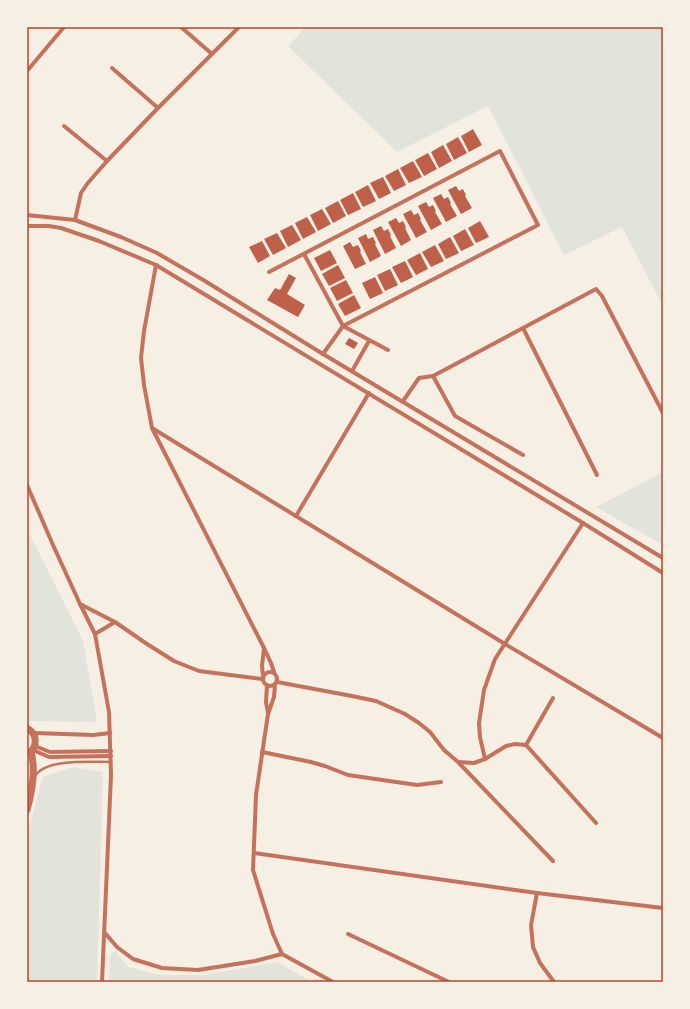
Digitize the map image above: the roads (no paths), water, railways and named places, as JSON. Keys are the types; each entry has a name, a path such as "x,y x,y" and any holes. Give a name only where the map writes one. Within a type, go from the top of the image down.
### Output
{"street":[{"path":"27,71 64,27"},
{"path":"181,27 212,54"},
{"path":"75,220 81,193 87,184 158,108 239,27"},
{"path":"112,68 158,108"},
{"path":"64,126 107,162"},
{"path":"269,272 500,151 538,225 343,326 323,354"},
{"path":"27,214 75,220 121,237 157,253 663,558"},
{"path":"27,226 49,226 61,228 99,241 156,265 584,523 663,573"},
{"path":"304,254 343,326 388,350"},
{"path":"156,265 144,331 141,358 144,385 152,428 264,648 277,678 274,697 268,714 256,795 253,870 273,934 282,954 333,982"},
{"path":"403,401 419,378 434,376 596,289 602,296 663,413"},
{"path":"523,328 597,475"},
{"path":"352,371 369,341"},
{"path":"434,376 455,416 523,455"},
{"path":"296,516 368,393"},
{"path":"152,428 663,738"},
{"path":"27,485 53,545 95,634 109,712 111,762 102,982"},
{"path":"485,759 480,737 479,723 484,690 495,659 584,523"},
{"path":"80,604 115,622 174,661 199,671 263,677"},
{"path":"95,634 115,622"},
{"path":"264,648 262,666 264,683 266,685 268,714"},
{"path":"263,677 266,672 274,672"},
{"path":"266,685 272,686 276,683 352,696 376,702 405,714 430,732 444,750 458,762 553,861"},
{"path":"526,744 554,698"},
{"path":"27,728 34,734 36,740 32,751 32,786 27,810"},
{"path":"34,734 110,734"},
{"path":"458,762 474,763 485,759 506,746 526,744 596,823"},
{"path":"32,751 49,757 111,754"},
{"path":"262,752 311,762 325,766 348,776 417,785 441,782"},
{"path":"254,852 537,893 663,908"},
{"path":"537,893 531,925 533,947 540,964 554,982"},
{"path":"104,932 117,947 134,959 162,968 198,970 255,961 282,954"},
{"path":"348,934 449,982"}],"lane":[{"path":"32,786 36,774 42,769 54,764 111,762"}]}
